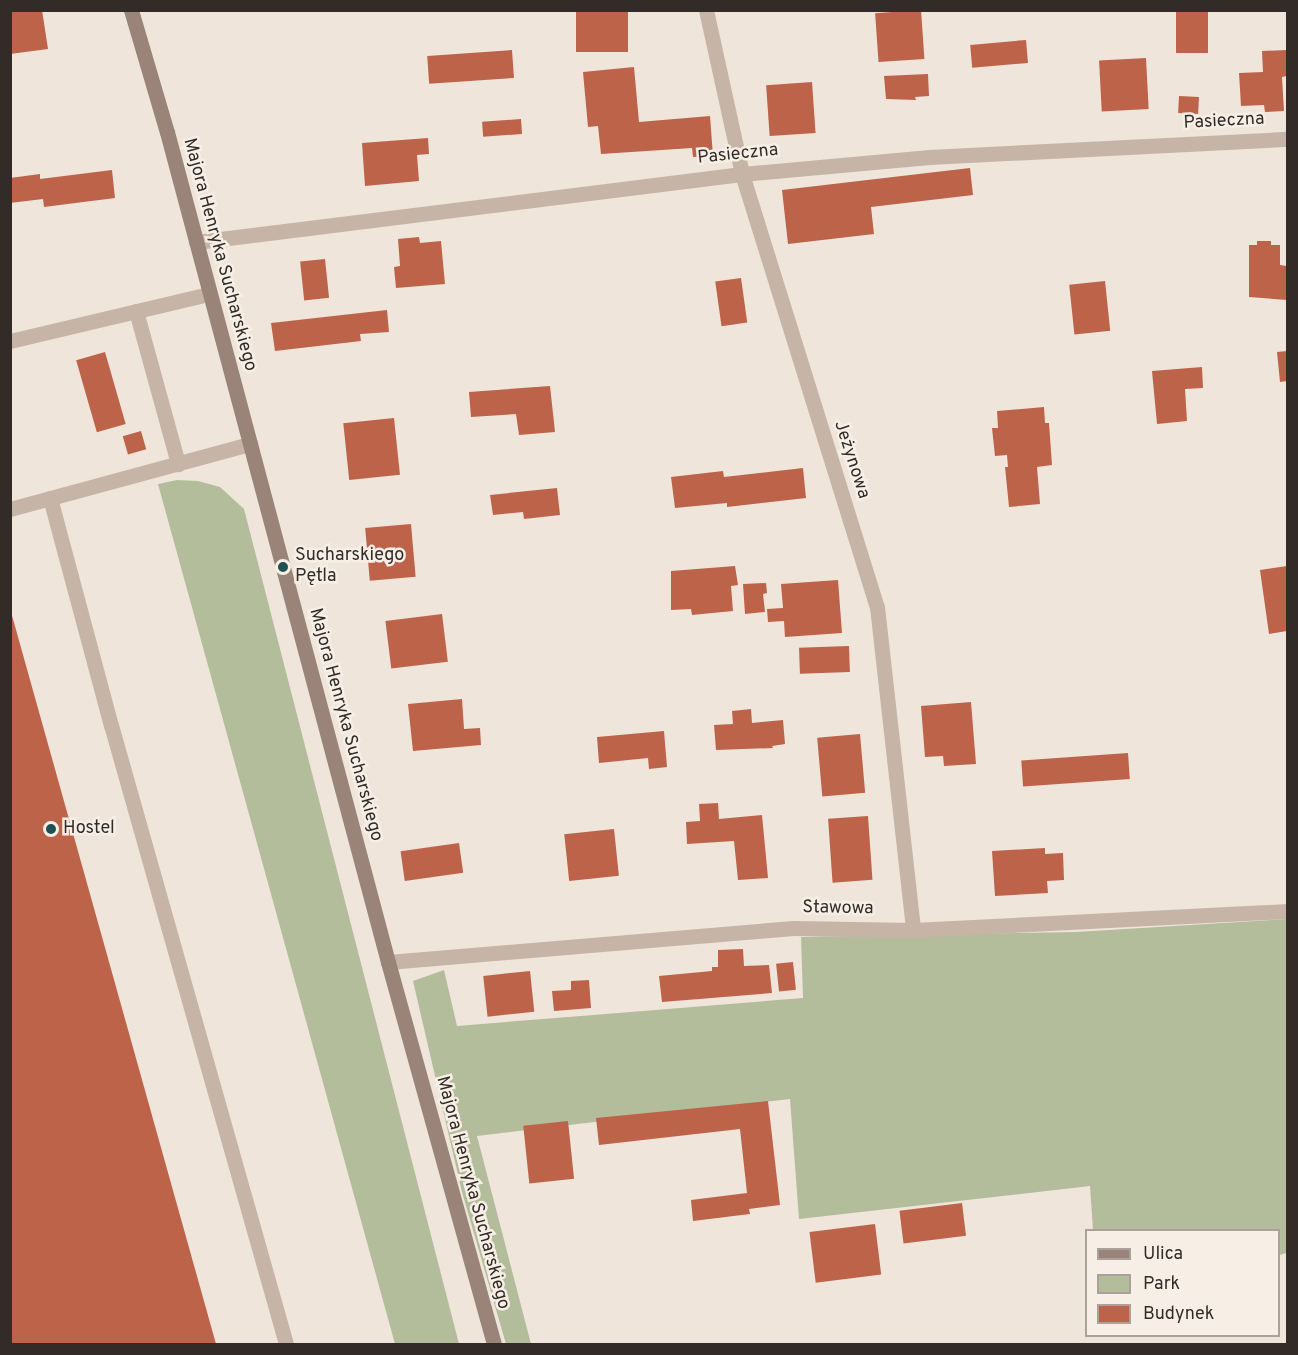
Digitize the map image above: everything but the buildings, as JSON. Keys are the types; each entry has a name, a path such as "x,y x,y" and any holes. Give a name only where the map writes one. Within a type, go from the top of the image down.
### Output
{"street":[{"name":"Majora Henryka Sucharskiego","path":"131,10 196,242 388,962 494,1344"},
{"name":"Jeżynowa","path":"706,10 742,174 878,608 914,930"},
{"name":"Pasieczna","path":"196,242 742,174 929,157 1287,139"},
{"path":"10,341 209,294"},
{"path":"136,311 178,464"},
{"path":"10,509 250,444"},
{"path":"50,498 114,736 286,1344"},
{"name":"Stawowa","path":"388,962 794,928 914,930 1287,911"}],"green space":[{"path":"177,480 198,481 220,487 244,509 459,1344 395,1344 158,484"},
{"path":"1287,919 1287,1253 1280,1255 1280,1229 1093,1229 1090,1186 799,1219 790,1099 477,1136 531,1344 506,1344 462,1192 413,981 444,970 457,1026 803,998 801,937 1076,932"}],"place":[{"name":"Sucharskiego Pętla","path":"283,567"},
{"name":"Hostel","path":"51,829"}]}
